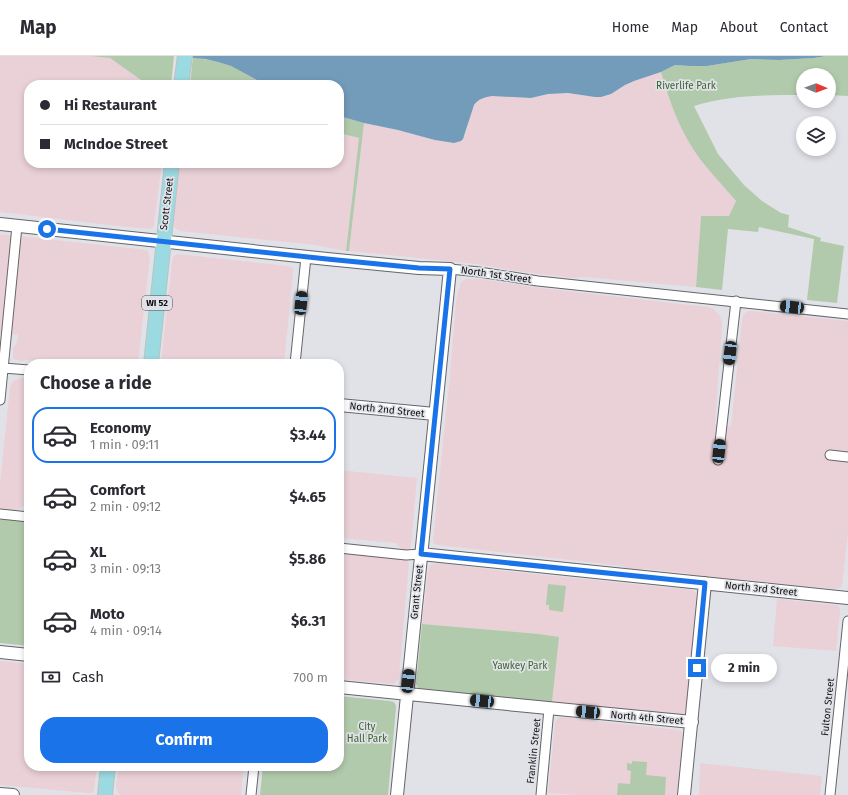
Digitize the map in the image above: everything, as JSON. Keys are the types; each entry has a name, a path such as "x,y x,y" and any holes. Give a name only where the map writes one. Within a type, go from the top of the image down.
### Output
{"main road":[{"path":"182,80 185,56"},
{"name":"Scott Street","path":"151,359 171,168"},
{"path":"105,795 107,771"}],"street":[{"name":"North 1st Street","path":"0,224 306,257 479,272 538,281 848,314"},
{"path":"0,400 17,226"},
{"path":"296,359 306,257"},
{"name":"Grant Street","path":"397,795 450,269"},
{"path":"718,460 736,302"},
{"path":"3,368 24,370"},
{"name":"North 2nd Street","path":"344,405 435,414"},
{"path":"830,455 848,457"},
{"path":"0,514 24,516"},
{"name":"North 3rd Street","path":"344,549 406,555 421,554 848,598"},
{"path":"686,791 705,583"},
{"name":"Fulton Street","path":"830,795 848,620"},
{"path":"0,652 24,654"},
{"name":"North 4th Street","path":"344,688 692,722"},
{"name":"Franklin Street","path":"540,795 549,709"},
{"path":"251,795 253,771"},
{"path":"0,794 13,795"}],"shaded area":[{"path":"0,56 90,56 110,58 141,80 24,80 24,168 161,168 153,227 149,229 117,226 0,212"},
{"path":"661,72 674,112 686,137 700,158 736,201 729,216 701,217 696,287 583,277 572,278 476,264 349,251 364,123 454,143 465,135 472,110 476,102 487,96 531,98 548,94 568,93 601,97 611,94 634,81"},
{"path":"344,134 359,138 346,251 315,245 180,231 175,228 174,221 179,168 344,168"},
{"path":"0,234 147,250 150,257 139,359 24,359 21,361 13,359 13,348 17,342 18,335 0,333"},
{"path":"177,254 288,266 293,268 284,359 162,359 173,257"},
{"path":"466,279 481,279 541,288 712,308 720,316 722,323 715,424 731,427 742,319 745,313 753,311 848,321 848,533 842,586 835,589 698,577 685,573 645,569 630,571 623,566 434,544 433,539 456,301 460,284"},
{"path":"24,378 24,506 16,511 0,509 0,483 10,387 13,381"},
{"path":"344,471 417,478 411,546 409,550 403,551 396,543 344,538"},
{"path":"344,553 403,559 407,560 409,563 399,677 394,684 344,679"},
{"path":"438,563 692,590 696,593 697,597 686,709 684,714 679,715 552,702 558,637 422,624 428,570 430,565"},
{"path":"777,599 838,605 840,613 836,651 773,646"},
{"path":"0,661 24,663 24,771 96,771 94,790 92,793 0,785"},
{"path":"560,717 679,730 682,732 683,735 677,795 578,795 548,793 555,724 556,720"},
{"path":"700,763 822,776 820,795 699,795"},
{"path":"118,771 243,771 241,795 120,795 117,791 116,785"}],"green space":[{"path":"90,56 174,56 172,80 141,80 110,58"},
{"name":"Riverlife Park","path":"826,56 848,56 848,96 836,95 836,68 796,68 796,95 734,98 707,102 694,106 718,154 744,185 762,201 781,213 789,215 788,227 821,238 820,241 844,246 837,303 807,300 814,239 759,227 758,232 728,229 722,290 696,287 701,216 729,216 736,201 700,159 687,139 672,106 661,72 675,65 707,66 751,59 779,60"},
{"path":"193,57 231,66 257,80 191,80"},
{"path":"344,117 364,123 349,251 346,251 359,138 344,134"},
{"path":"0,520 24,521 24,645 0,643"},
{"path":"548,584 566,586 563,612 549,610 549,605 546,605"},
{"name":"Yawkey Park","path":"422,624 559,637 552,702 418,688 416,684"},
{"name":"City Hall Park","path":"344,696 394,702 396,708 388,795 260,795 262,771 344,771"},
{"path":"632,761 647,762 646,775 666,777 665,795 617,795 618,783 630,784 631,771 627,770 627,763 632,764"}],"water":[{"path":"175,56 826,56 779,60 751,59 707,66 675,65 661,72 634,81 611,94 601,97 568,93 548,94 531,98 487,97 474,105 463,139 454,143 435,140 344,117 344,80 257,80 231,66 205,59"}],"route":[{"path":"47,229 327,259 419,268 450,269 421,554 705,583 697,668"}]}
